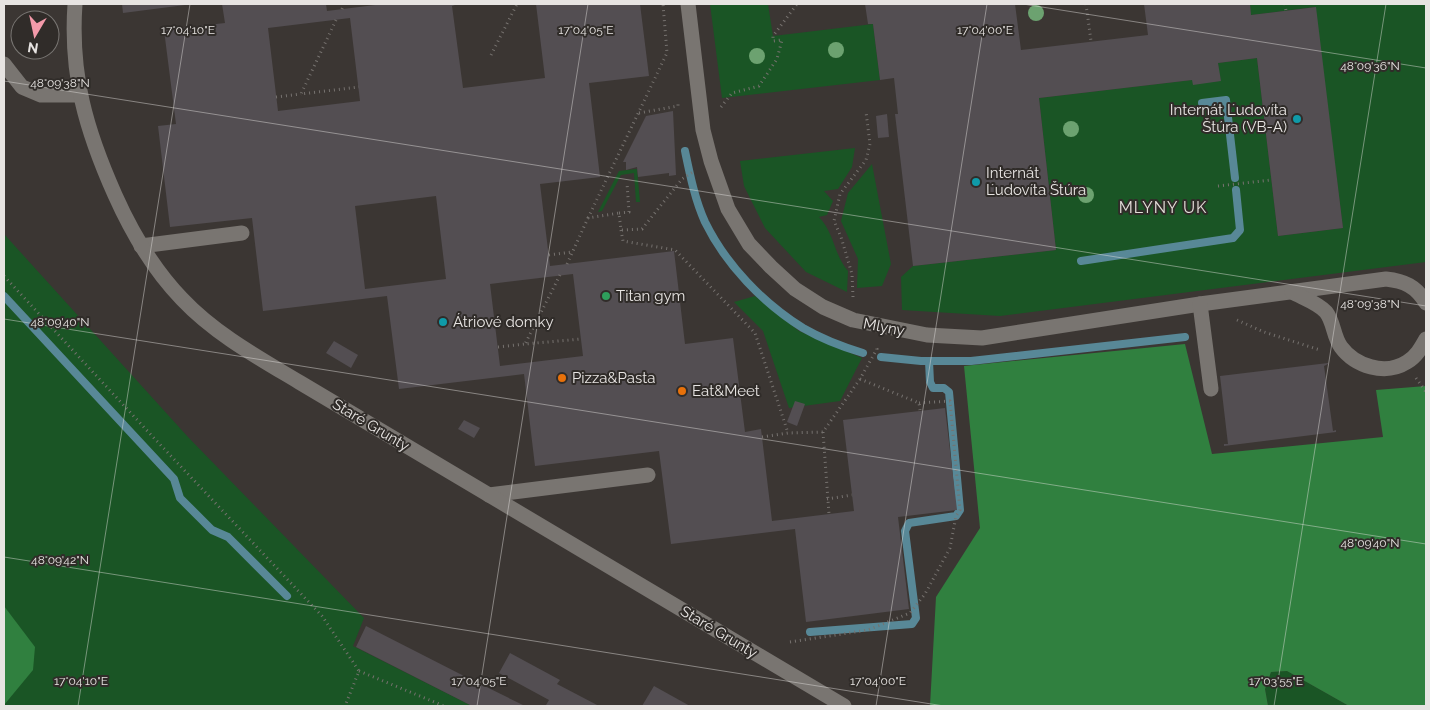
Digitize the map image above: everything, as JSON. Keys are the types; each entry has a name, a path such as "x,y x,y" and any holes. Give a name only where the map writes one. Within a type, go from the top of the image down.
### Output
{"street":[{"name":"Staré Grunty","path":"75,4 75,64 86,120 105,172 125,217 141,246 182,300 220,332 300,382 844,706"},
{"name":"Mlyny","path":"688,4 703,130 711,161 728,209 749,244 771,267 795,288 823,307 853,320 927,335 982,338 1200,304 1386,279 1399,280 1410,285 1420,293 1426,303"},
{"path":"4,64 22,87 41,95 80,95"},
{"path":"141,246 242,233"},
{"path":"1292,292 1324,310 1331,321 1334,334 1341,347 1354,361 1372,368 1388,368 1406,363 1417,354 1426,339"},
{"path":"1200,304 1211,389"},
{"path":"489,495 648,475"}],"path":[{"path":"342,9 344,4"},
{"path":"491,55 517,4"},
{"path":"566,264 667,53 663,4"},
{"path":"719,110 732,93 759,86 777,59 782,40 773,41 773,36 797,4"},
{"path":"1086,4 1090,42"},
{"path":"1285,4 1286,11"},
{"path":"301,94 336,20"},
{"path":"276,97 359,87"},
{"path":"639,113 678,106 677,97"},
{"path":"853,304 852,274 842,237 834,221 840,194 866,160 870,144 866,112"},
{"path":"621,230 642,229 682,179 694,172"},
{"path":"1218,186 1271,180"},
{"path":"588,218 629,212 627,183"},
{"path":"619,213 623,241 675,250 755,333 788,433"},
{"path":"549,255 572,252"},
{"path":"525,344 560,275"},
{"path":"4,276 322,616 359,671 444,706"},
{"path":"1236,320 1264,332 1354,361"},
{"path":"498,348 581,339"},
{"path":"790,642 868,630 910,613 925,594 950,548 956,516 960,510 950,401 919,404 860,379 823,432 829,514"},
{"path":"919,404 920,410"},
{"path":"762,437 788,433 823,432"},
{"path":"827,499 852,495"},
{"path":"345,706 359,671"}],"green space":[{"path":"710,4 768,4 773,36 873,24 880,80 722,98"},
{"path":"1250,4 1426,4 1426,262 1000,316 902,310 901,277 913,266 1056,250 1039,98 1192,80 1220,81 1218,63 1257,58 1278,236 1343,228 1315,7 1251,15"},
{"path":"855,148 852,167 838,189 824,191 833,201 827,215 819,217 828,230 843,265 848,271 847,292 806,272 765,228 744,186 740,161"},
{"path":"872,164 891,264 882,286 857,288 858,259 841,221 848,193"},
{"path":"637,169 640,202 636,202 634,173 621,175 602,211 598,212 619,171"},
{"path":"4,234 188,437 364,618 353,646 472,706 4,706"},
{"path":"755,296 799,331 862,358 840,401 789,408 763,331 734,302"},
{"path":"1185,344 1212,454 1383,437 1376,390 1426,386 1426,706 1349,706 1287,671 1271,672 1265,689 1268,706 930,706 936,597 980,528 964,366"},
{"path":"4,606 35,647 33,670 4,705"},
{"path":"1287,671 1349,706 1268,706 1265,689 1271,672"}],"building":[{"path":"122,4 185,4 185,5 123,13"},
{"name":"Átriové domky","path":"222,4 326,4 327,11 383,4 458,4 452,6 463,88 545,78 536,4 640,4 649,76 589,83 600,177 540,184 550,266 674,251 685,344 733,338 745,432 761,429 772,521 854,511 843,420 945,408 957,510 898,517 909,609 806,622 795,529 671,544 659,451 535,466 524,374 399,389 387,296 263,311 252,218 170,227 158,126 176,124 164,30 225,23","holes":["350,18 360,101 278,111 268,28","436,196 446,279 365,289 355,206","573,274 583,356 500,366 490,284"]},
{"name":"Internát Ľudovíta Štúra","path":"865,4 1015,4 1021,50 1148,35 1144,4 1250,4 1251,15 1316,7 1343,228 1278,236 1257,58 1218,63 1221,81 1193,85 1192,80 1039,98 1056,250 913,266 895,114 898,114 894,78 880,80 873,24 868,24"},
{"path":"673,111 676,175 669,176 669,173 638,177 637,167 626,170 626,162 623,162 646,116"},
{"path":"887,114 889,137 878,138 876,116"},
{"path":"334,341 358,355 351,368 326,353"},
{"path":"1328,363 1324,366 1333,431 1336,430 1336,432 1224,446 1224,444 1228,444 1220,376"},
{"path":"795,401 805,404 797,426 787,422"},
{"path":"464,420 480,428 474,438 458,429"},
{"path":"366,626 525,706 472,706 356,647"},
{"path":"510,653 560,680 557,684 599,706 546,705 549,700 499,673"},
{"path":"654,686 690,706 642,706"}],"waterway":[{"path":"1202,103 1226,100 1235,178"},
{"path":"685,151 701,214 724,253 747,282 774,307 803,328 818,336 863,353"},
{"path":"1081,261 1233,238 1240,230 1236,190"},
{"path":"4,296 174,479 180,498 212,530 228,537 287,596"},
{"path":"881,357 921,361 971,361 1185,337"},
{"path":"810,632 912,624 916,618 905,531 909,523 956,516 960,510 949,392 944,388 933,388 930,382 929,361"}],"place":[{"name":"Internát Ľudovíta Štúra (VB-A)","path":"1297,119"},
{"name":"Internát Ľudovíta Štúra","path":"976,182"},
{"name":"Titan gym","path":"606,296"},
{"name":"Átriové domky","path":"443,322"},
{"name":"Pizza&Pasta","path":"562,378"},
{"name":"Eat&Meet","path":"682,391"}],"district":[{"name":"MLYNY UK","path":"1163,207"}]}
